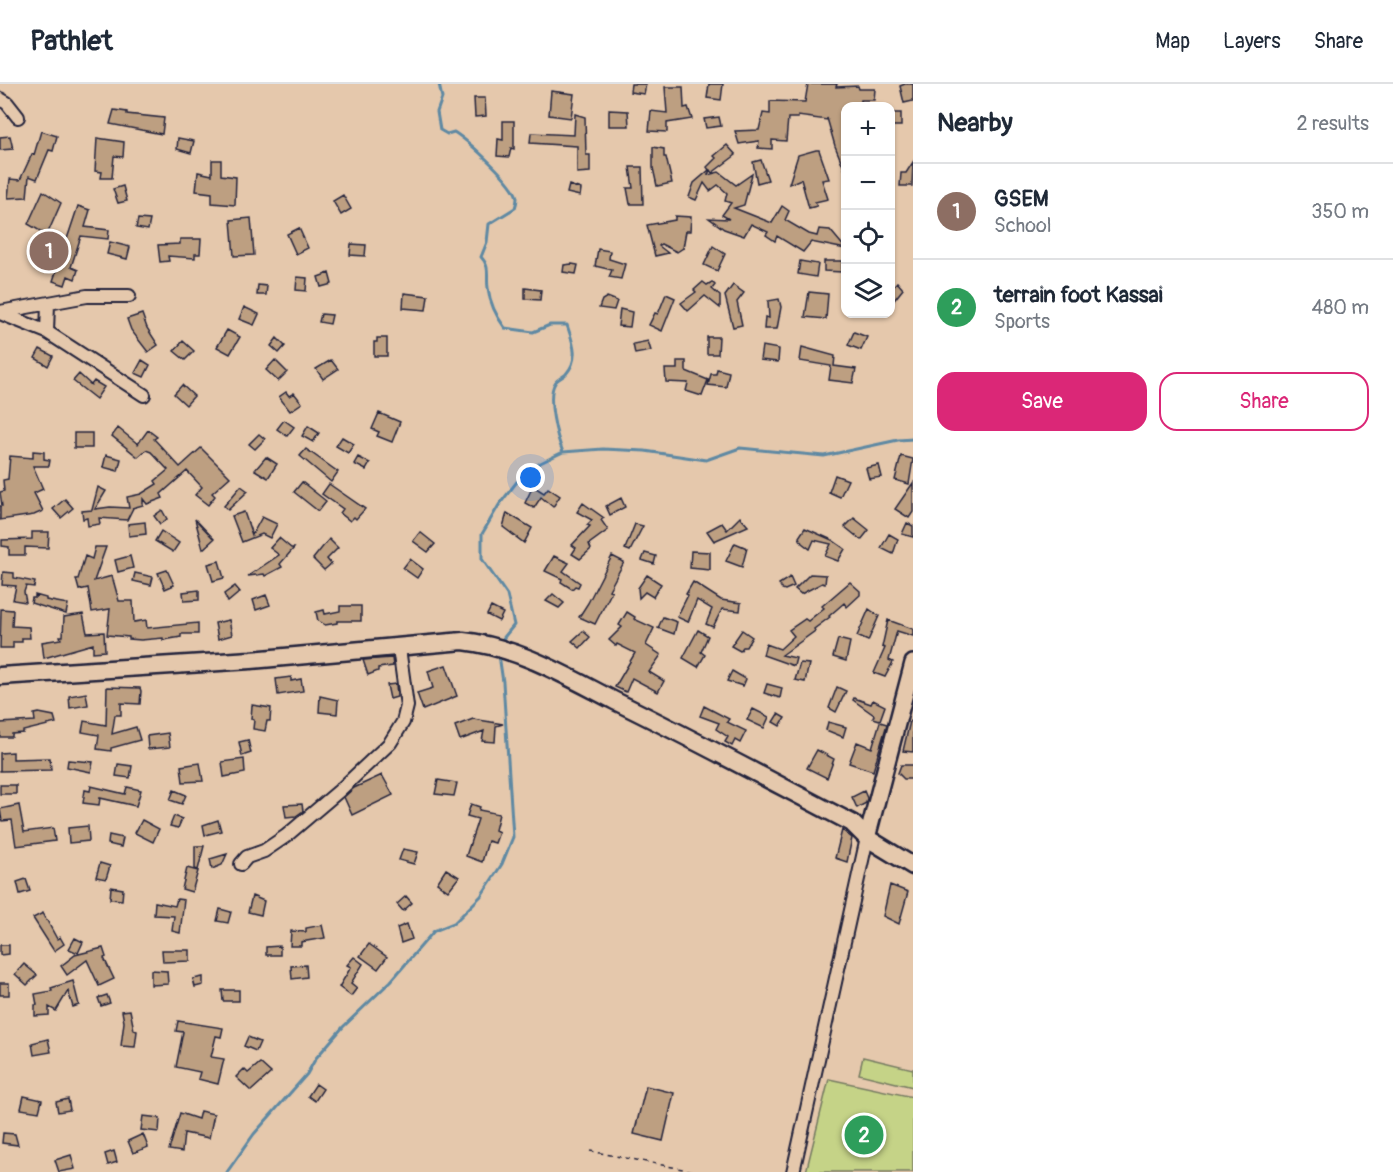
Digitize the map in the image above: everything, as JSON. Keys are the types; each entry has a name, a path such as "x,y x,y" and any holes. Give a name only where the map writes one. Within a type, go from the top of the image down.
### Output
{"main road":[{"path":"0,676 240,661 463,641 484,643 514,651 852,823 867,838 913,866"}],"street":[{"path":"0,99 7,103 18,117"},
{"path":"0,312 87,296 129,296"},
{"path":"47,332 48,304"},
{"path":"0,312 47,332 144,395"},
{"path":"242,864 247,857 264,851 286,836 390,743 403,722 407,706 399,648"},
{"path":"793,1172 867,838 913,663"}],"path":[{"path":"590,1151 698,1172"}],"green space":[{"path":"863,1057 913,1069 913,1087 859,1074"},
{"path":"829,1079 913,1097 913,1172 806,1172"}],"building":[{"path":"631,84 646,84 644,94 630,92"},
{"path":"709,84 723,84 721,100 707,98"},
{"path":"808,84 837,84 836,87 858,86 859,89 875,89 874,100 841,102 841,161 827,118 827,120 798,116 798,118 788,118 786,141 772,140 772,149 758,148 759,141 739,144 735,131 759,130 763,113 770,114 770,101 805,102"},
{"path":"913,84 913,101 904,103 900,86"},
{"path":"665,87 683,87 684,108 688,107 692,119 667,123 667,132 649,131 651,111 667,113"},
{"path":"551,91 574,94 571,118 549,115"},
{"path":"474,98 485,98 486,116 475,117"},
{"path":"114,110 127,112 127,114 164,118 162,134 110,124"},
{"path":"609,110 628,111 629,126 609,126"},
{"path":"895,113 901,113 901,126 895,126"},
{"path":"575,114 585,117 586,155 590,155 590,172 577,173 577,146 530,143 531,133 574,135"},
{"path":"719,117 721,126 706,128 704,119"},
{"path":"503,121 514,121 514,149 511,148 509,157 497,156 498,139 503,140"},
{"path":"41,131 57,136 53,151 49,150 37,179 29,176 27,197 8,198 10,179 20,180 32,154 34,155"},
{"path":"10,136 13,149 0,150 0,137"},
{"path":"97,138 124,142 123,157 114,156 112,178 101,178 102,172 95,171"},
{"path":"178,138 194,141 191,153 177,149"},
{"path":"727,145 736,155 712,173 710,170 708,175 719,172 736,185 752,174 744,205 734,208 772,223 782,206 789,211 785,220 817,236 819,229 830,230 841,243 841,248 811,242 803,252 777,236 775,241 766,235 768,232 751,224 744,236 724,229 709,218 729,219 722,215 731,203 725,201 727,193 718,185 710,191 704,183 696,200 689,197 694,183 709,170 707,167 716,158 714,156"},
{"path":"653,147 664,149 664,157 666,157 672,183 657,186 653,168"},
{"path":"819,150 829,179 822,180 828,199 815,202 817,206 809,208 801,179 789,184 798,155"},
{"path":"212,160 221,160 221,175 236,177 235,205 212,203 212,193 196,191 198,172 212,175"},
{"path":"761,160 768,180 757,183 753,162"},
{"path":"913,162 912,186 900,186 901,173 906,173"},
{"path":"630,167 642,167 643,204 630,204 627,188 633,188"},
{"path":"569,185 581,189 580,196 567,193"},
{"path":"123,186 127,201 118,203 113,189"},
{"path":"43,191 61,203 47,235 28,224"},
{"path":"343,195 351,209 341,215 333,201"},
{"path":"78,206 90,210 85,227 109,230 108,239 81,236 71,267 78,270 75,279 68,276 65,285 53,281"},
{"path":"675,216 691,217 690,231 686,231 683,248 677,252 661,244 659,246 668,253 655,256 647,225 675,220"},
{"path":"251,218 254,255 234,256 231,220"},
{"path":"138,219 150,220 148,230 136,228"},
{"path":"299,228 308,248 296,254 287,234"},
{"path":"180,239 201,239 200,254 195,254 195,258 168,256 169,261 160,262 158,245 180,244"},
{"path":"110,242 130,247 127,259 107,254"},
{"path":"351,244 366,245 365,256 350,255"},
{"path":"713,246 725,254 717,271 704,265"},
{"path":"598,249 610,251 609,259 625,264 621,279 609,277 612,270 595,266"},
{"path":"800,261 818,264 816,277 798,274"},
{"path":"824,261 841,261 841,272 824,271"},
{"path":"564,265 578,265 576,274 563,272"},
{"path":"329,273 332,284 321,287 318,277"},
{"path":"297,277 307,278 306,291 296,290"},
{"path":"703,282 707,285 712,282 715,285 712,289 720,296 720,308 705,296 688,311 681,303 696,292 694,290"},
{"path":"897,282 903,289 895,299"},
{"path":"258,285 267,286 266,295 257,295"},
{"path":"733,285 744,293 737,302 742,325 733,327 725,296"},
{"path":"525,288 541,290 540,300 525,299"},
{"path":"809,292 828,294 826,319 805,317"},
{"path":"404,293 428,296 426,310 403,308"},
{"path":"666,294 675,298 662,331 649,325 655,313 658,314"},
{"path":"607,297 617,301 614,310 599,308 602,300"},
{"path":"779,299 781,307 777,329 764,329 765,317 769,318 768,301"},
{"path":"244,307 259,314 254,325 239,319"},
{"path":"620,309 632,312 630,327 618,326"},
{"path":"142,314 147,328 158,345 148,352 131,330 127,319"},
{"path":"321,314 332,315 330,324 319,322"},
{"path":"227,330 240,337 230,354 217,347"},
{"path":"854,332 867,337 861,350 848,345"},
{"path":"707,337 719,337 718,354 707,354"},
{"path":"277,338 285,346 279,353 271,346"},
{"path":"377,338 387,338 387,356 374,356 374,342 377,342"},
{"path":"183,341 194,351 185,360 174,351"},
{"path":"648,341 651,351 635,354 633,344"},
{"path":"762,346 779,349 778,362 760,360"},
{"path":"802,347 835,356 834,366 856,369 853,383 829,380 831,366 800,361"},
{"path":"40,349 53,356 48,366 35,358"},
{"path":"142,360 150,365 144,377 135,373"},
{"path":"275,360 287,372 278,381 266,370"},
{"path":"331,360 338,369 323,379 316,369"},
{"path":"677,361 686,361 686,371 708,380 702,396 686,391 688,383 666,382 665,369 677,369"},
{"path":"717,369 729,372 726,387 708,385 711,374 716,374"},
{"path":"79,374 91,385 94,381 104,387 96,399 73,381"},
{"path":"182,385 194,396 186,405 174,394"},
{"path":"286,392 289,396 294,393 302,403 290,411 279,397"},
{"path":"379,413 400,422 392,442 377,436 379,432 372,429"},
{"path":"284,420 294,427 287,436 277,429"},
{"path":"308,426 319,433 313,442 302,436"},
{"path":"118,428 138,444 148,430 157,437 154,439 180,467 201,448 230,477 212,493 215,496 208,505 195,495 202,487 187,471 161,494 163,498 147,504 143,499 143,505 132,508 127,520 99,518 100,524 88,526 87,518 83,519 82,511 92,510 98,487 106,491 95,509 129,508 127,497 141,494 157,484 155,481 168,470 151,452 146,450 138,457 112,436"},
{"path":"74,433 92,433 92,448 74,448"},
{"path":"259,434 265,439 255,449 249,444"},
{"path":"342,437 354,444 348,453 336,446"},
{"path":"306,449 338,472 331,482 300,456"},
{"path":"33,451 44,452 44,459 50,460 49,466 33,466 43,489 34,493 43,511 34,515 0,520 0,506 2,506 0,492 4,491 3,480 8,479 10,456 33,458"},
{"path":"106,455 121,459 118,471 103,467"},
{"path":"901,456 913,459 909,484 895,480"},
{"path":"266,457 277,464 268,478 255,470"},
{"path":"358,457 370,463 366,470 354,464"},
{"path":"879,465 882,477 869,479 866,468"},
{"path":"835,475 848,480 840,497 829,492"},
{"path":"302,482 326,501 318,511 294,492"},
{"path":"913,483 913,512 909,518 895,509"},
{"path":"329,484 365,509 356,519 354,517 350,521 340,513 343,509 322,494"},
{"path":"241,486 248,491 228,510 224,506"},
{"path":"533,486 544,493 548,488 560,496 553,507 541,497 534,508 525,503"},
{"path":"621,498 625,507 610,515 606,506"},
{"path":"65,499 73,508 61,518 53,509"},
{"path":"583,503 604,518 601,520 608,530 589,544 591,549 580,559 572,554 576,548 572,545 590,526 587,525 592,520 577,512"},
{"path":"162,510 167,519 160,524 154,516"},
{"path":"244,512 252,535 262,517 277,524 270,538 262,534 242,542 232,516"},
{"path":"507,513 532,528 524,543 503,527"},
{"path":"740,517 748,526 714,541 707,531 722,523 727,530"},
{"path":"854,518 869,530 861,540 845,527"},
{"path":"195,519 214,539 203,549"},
{"path":"145,522 146,534 129,536 128,524"},
{"path":"907,523 913,526 913,537 902,534"},
{"path":"635,524 643,526 630,551 625,549"},
{"path":"805,528 832,540 845,549 838,561 825,556 831,544 814,540 810,549 802,543 799,537"},
{"path":"161,531 179,543 173,552 155,541"},
{"path":"32,532 49,532 48,548 25,547 25,555 9,555 9,547 2,546 2,540 32,539"},
{"path":"420,532 435,544 428,552 413,541"},
{"path":"889,534 898,539 893,554 881,548"},
{"path":"279,538 294,548 280,564 282,567 265,576 264,574 248,576 279,555 270,548"},
{"path":"329,539 338,548 327,559 331,564 324,570 313,559"},
{"path":"735,543 747,548 742,567 726,561"},
{"path":"95,547 106,547 94,581 112,576 119,601 133,601 134,622 146,620 147,628 198,623 198,634 181,634 181,637 163,640 163,638 129,639 129,637 107,635 110,609 92,612 88,588 79,590 76,579 78,579 85,556 92,559"},
{"path":"691,551 710,552 710,570 690,568"},
{"path":"645,553 656,556 654,564 642,560"},
{"path":"130,556 133,568 118,572 115,560"},
{"path":"554,556 569,563 563,571 580,583 578,587 575,586 572,589 561,582 562,579 545,571"},
{"path":"612,556 624,562 595,624 579,617"},
{"path":"410,559 423,569 417,578 403,568"},
{"path":"219,561 224,578 213,581 208,564"},
{"path":"167,570 174,585 165,589 158,573"},
{"path":"3,572 14,573 14,578 35,582 34,587 26,586 24,592 26,602 13,600 16,586 2,585"},
{"path":"135,573 153,577 151,585 133,581"},
{"path":"810,574 826,575 825,584 822,583 801,594 795,589"},
{"path":"647,575 661,584 653,597 645,592 639,598 638,588"},
{"path":"790,577 794,586 782,589 779,584"},
{"path":"693,582 721,600 741,603 740,611 722,609 713,627 706,624 712,609 697,600 688,622 677,617"},
{"path":"850,582 860,591 860,595 847,607 844,603 814,629 815,631 782,655 796,658 794,666 763,655 766,644 780,649 794,636 789,630 805,619 808,621"},
{"path":"235,586 240,592 228,602 224,594"},
{"path":"199,590 199,600 184,601 183,592"},
{"path":"553,594 564,603 559,608 546,601"},
{"path":"35,595 46,598 46,600 68,604 66,614 31,603"},
{"path":"266,595 270,605 256,610 253,600"},
{"path":"340,606 361,606 361,621 337,621 337,623 325,625 318,621 316,612 324,610 325,614 340,611"},
{"path":"491,607 503,613 499,621 487,615"},
{"path":"1,609 13,610 12,626 29,627 30,638 22,638 22,642 13,642 13,648 0,648"},
{"path":"869,609 879,616 868,641 857,636"},
{"path":"627,612 635,617 634,619 654,628 646,645 661,655 649,672 664,681 658,692 632,678 626,692 615,687 635,653 617,644 616,646 609,640 622,627 619,625"},
{"path":"83,614 87,633 104,632 105,651 93,652 93,644 44,658 42,642 61,639 64,617"},
{"path":"663,617 677,622 674,634 658,628"},
{"path":"229,620 232,635 218,639 215,623"},
{"path":"888,620 913,629 913,636 897,631 889,660 893,662 885,677 874,673 885,648 882,647"},
{"path":"698,630 708,636 701,652 705,655 698,667 683,658"},
{"path":"742,630 752,637 746,647 740,651 731,646"},
{"path":"583,631 590,637 580,648 572,641"},
{"path":"838,639 850,642 846,661 833,657"},
{"path":"392,658 393,666 378,668 378,671 368,675 363,660"},
{"path":"800,663 809,664 805,682 795,680"},
{"path":"446,665 457,696 423,710 417,693 433,688 428,671"},
{"path":"732,671 746,679 743,686 727,681"},
{"path":"291,677 291,681 301,679 303,691 278,695 276,679"},
{"path":"396,684 397,697 390,699 387,685"},
{"path":"767,684 782,688 780,698 764,693"},
{"path":"107,687 140,688 141,691 140,704 121,703 121,715 115,715 112,734 136,727 140,740 111,748 111,751 97,749 99,735 82,732 84,721 106,725"},
{"path":"837,687 846,691 836,712 829,708"},
{"path":"86,693 88,705 70,708 69,696"},
{"path":"320,696 338,700 337,714 319,712"},
{"path":"854,698 871,704 873,700 885,706 880,720 873,718 874,715 853,700"},
{"path":"252,705 271,708 270,721 267,721 265,731 253,729"},
{"path":"704,706 729,719 727,722 746,731 740,743 735,740 732,746 725,742 728,737 716,729 719,723 700,716"},
{"path":"753,709 769,717 764,728 747,720"},
{"path":"34,714 54,716 56,723 12,734 12,737 0,737 0,723 35,721"},
{"path":"778,714 785,718 780,726 773,722"},
{"path":"473,719 503,724 496,726 495,742 482,741 484,731 460,740 455,726"},
{"path":"910,721 913,722 913,752 903,751"},
{"path":"828,722 846,727 843,737 826,730"},
{"path":"880,722 887,724 873,771 849,763 857,742 872,748"},
{"path":"168,733 170,747 148,749 147,736"},
{"path":"248,740 251,753 242,756 239,742"},
{"path":"817,750 834,759 827,778 807,768"},
{"path":"13,752 13,759 50,758 51,770 0,771 0,753"},
{"path":"244,759 245,773 224,777 222,762"},
{"path":"68,760 93,762 91,772 67,767"},
{"path":"200,763 203,781 183,782 181,766"},
{"path":"118,764 132,766 130,778 116,776"},
{"path":"901,765 913,765 913,779 904,779 898,773"},
{"path":"382,775 393,795 352,815 344,797 354,788"},
{"path":"438,780 457,783 454,796 435,794"},
{"path":"0,785 16,785 16,794 0,794"},
{"path":"91,786 125,794 127,787 141,790 136,806 100,798 99,805 83,803 85,790 90,791"},
{"path":"174,790 186,795 182,804 170,800"},
{"path":"864,791 867,798 866,803 857,808 852,797"},
{"path":"302,804 303,811 296,816 286,817 284,805"},
{"path":"471,804 480,807 479,810 499,814 495,830 499,832 495,843 488,841 482,862 466,856 478,819 467,816"},
{"path":"19,805 24,832 53,828 55,841 16,846 12,820 2,821 0,809"},
{"path":"174,816 182,819 178,828 170,826"},
{"path":"142,820 159,829 153,842 135,833"},
{"path":"218,820 221,831 205,835 203,825"},
{"path":"88,826 89,841 69,843 68,828"},
{"path":"842,830 852,838 847,862 835,858"},
{"path":"109,835 123,838 121,847 108,844"},
{"path":"195,846 204,846 198,870 195,869"},
{"path":"403,849 418,852 414,864 399,860"},
{"path":"227,854 222,865 212,869 210,859"},
{"path":"100,863 110,866 106,879 96,877"},
{"path":"187,868 198,871 192,892 182,889"},
{"path":"446,869 459,877 448,891 437,883"},
{"path":"26,879 30,891 20,894 17,882"},
{"path":"890,885 908,892 899,924 883,916"},
{"path":"111,887 123,889 122,900 110,899"},
{"path":"252,896 264,901 261,915 248,912"},
{"path":"406,896 412,903 403,911 397,904"},
{"path":"177,899 184,900 180,933 172,931 174,916 154,915 155,902 175,906"},
{"path":"220,909 231,912 228,923 217,921"},
{"path":"43,913 57,939 60,937 64,944 54,951 33,918"},
{"path":"407,924 412,939 401,943 397,928"},
{"path":"322,925 325,938 301,942 301,946 290,946 291,931 306,932 306,928"},
{"path":"75,938 83,942 78,953 69,949"},
{"path":"369,944 387,957 378,969 360,956"},
{"path":"0,945 9,945 9,954 0,955"},
{"path":"280,946 280,955 266,955 266,947"},
{"path":"103,948 106,957 104,958 114,979 99,986 87,960 67,975 61,966 75,955"},
{"path":"162,950 190,950 190,961 163,962"},
{"path":"354,957 363,964 351,983 357,988 351,996 339,987 351,967 347,965"},
{"path":"24,964 37,975 27,985 15,974"},
{"path":"306,965 307,977 292,979 291,966"},
{"path":"151,970 167,971 168,984 151,985"},
{"path":"203,977 203,985 195,987 193,979"},
{"path":"73,981 79,1005 73,1007 68,991 56,1011 49,1007 49,1015 35,1016 35,1005 37,1005 35,994 52,991 51,988"},
{"path":"0,983 9,983 9,995 0,995"},
{"path":"222,990 239,990 239,1001 223,1001"},
{"path":"107,995 110,1003 101,1006 98,998"},
{"path":"130,1010 134,1030 137,1031 135,1047 121,1046 124,1022 122,1011"},
{"path":"178,1021 223,1028 221,1037 216,1036 211,1057 224,1059 218,1084 198,1079 200,1072 176,1067 183,1032 176,1031"},
{"path":"248,1037 260,1042 256,1051 244,1046"},
{"path":"48,1039 51,1052 34,1055 32,1043"},
{"path":"260,1063 271,1073 251,1091 236,1077 244,1069 248,1073"},
{"path":"316,1084 323,1089 315,1101 308,1096"},
{"path":"646,1086 674,1093 663,1141 634,1134"},
{"path":"24,1096 42,1100 39,1112 21,1109"},
{"path":"68,1099 70,1110 58,1112 56,1102"},
{"path":"200,1111 214,1114 209,1138 184,1133 182,1152 169,1150 180,1113 198,1119"},
{"path":"143,1116 160,1118 159,1132 141,1130"},
{"path":"3,1133 15,1134 18,1145 2,1143"},
{"path":"143,1134 148,1147 133,1153 128,1141"},
{"path":"114,1151 117,1162 108,1165 105,1154"},
{"path":"71,1155 75,1169 59,1172 55,1160"}],"waterway":[{"path":"439,84 442,98 437,112 440,130 447,134 454,132 480,153 500,173 517,198 515,208 489,224 487,242 481,257 487,268 489,294 496,314 505,328 533,332 550,325 567,325 574,350 573,362 566,374 555,383 552,398 555,428 563,452 603,449 645,451 706,460 740,448 824,456 898,440 913,439"},
{"path":"501,641 514,625 507,595 482,559 482,534 499,505 526,470 563,452"},
{"path":"227,1172 254,1134 307,1074 316,1058 343,1027 391,981 434,931 454,923 481,896 502,864 513,837 503,682 499,655"}],"place":[{"name":"GSEM","path":"49,251"},
{"name":"terrain foot Kassai","path":"864,1135"}]}
